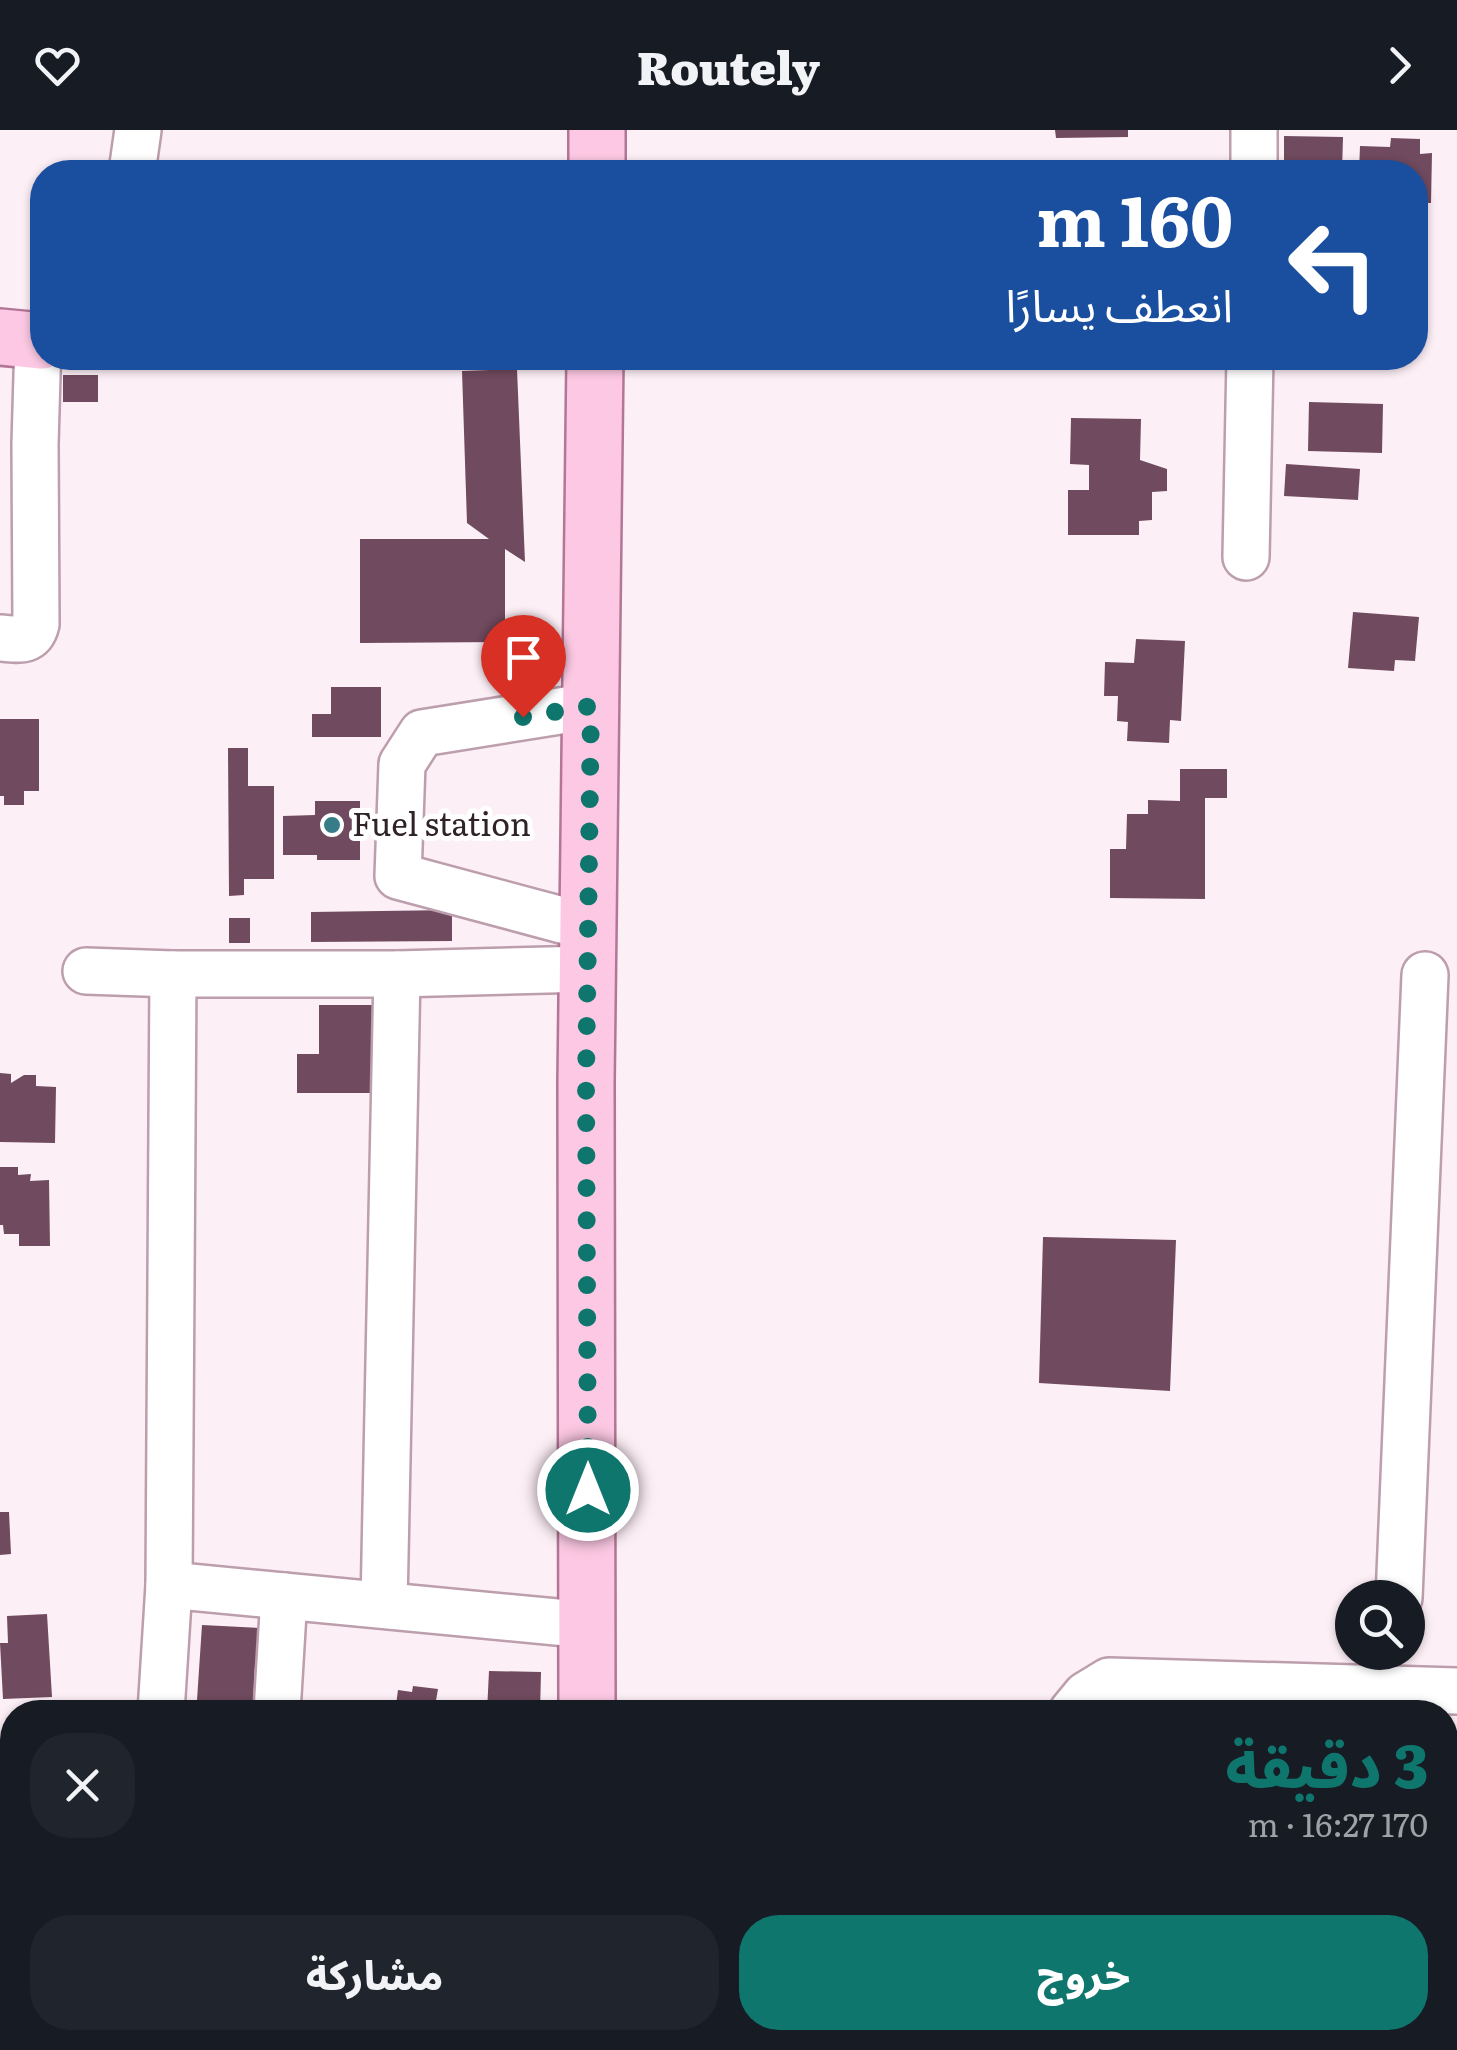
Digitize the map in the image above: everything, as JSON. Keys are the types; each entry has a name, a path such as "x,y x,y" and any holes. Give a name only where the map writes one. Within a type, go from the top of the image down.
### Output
{"main road":[{"path":"597,160 598,130"},
{"path":"587,1700 588,948 595,370"}],"street":[{"path":"134,160 138,130"},
{"path":"1254,130 1254,160"},
{"path":"0,638 26,639 32,636 36,624 35,444 27,340"},
{"path":"1246,558 1250,370"},
{"path":"588,948 398,876 402,764 422,732 591,706"},
{"path":"86,971 397,974 588,948"},
{"path":"162,1700 168,1586 173,974"},
{"path":"384,1606 397,974"},
{"path":"1399,1580 1439,1095 1426,975"},
{"path":"168,1586 588,1625"},
{"path":"278,1700 284,1596"},
{"path":"1082,1700 1109,1681 1396,1670 1457,1690"}],"building":[{"path":"1055,130 1128,130 1128,137 1056,138"},
{"path":"1284,136 1343,137 1342,160 1284,160"},
{"path":"1391,138 1420,139 1420,154 1432,153 1431,203 1428,160 1359,160 1360,146 1390,147"},
{"path":"517,370 525,562 505,549 505,642 360,643 360,539 489,539 467,523 462,371"},
{"path":"63,375 98,375 98,402 63,402"},
{"path":"1309,402 1383,404 1382,453 1308,451"},
{"path":"1071,418 1141,419 1140,460 1167,469 1167,491 1152,492 1152,520 1139,521 1139,535 1068,535 1068,490 1089,490 1089,465 1070,464"},
{"path":"1286,464 1360,469 1358,500 1284,496"},
{"path":"1353,612 1419,617 1415,661 1395,660 1394,671 1348,668"},
{"path":"1136,639 1185,641 1181,721 1170,720 1169,743 1127,741 1128,722 1117,721 1118,696 1104,696 1105,662 1134,663"},
{"path":"331,687 381,687 381,737 312,737 312,714 331,714"},
{"path":"0,719 39,719 39,791 24,791 24,805 4,805 4,796 0,796"},
{"path":"228,748 248,748 248,786 274,786 274,879 244,879 244,895 229,896"},
{"path":"1180,769 1227,769 1227,798 1205,798 1205,899 1110,898 1110,849 1126,849 1127,814 1148,814 1148,800 1180,801"},
{"path":"315,801 360,801 360,860 283,855 283,816 315,815"},
{"path":"452,910 452,941 311,942 311,912"},
{"path":"229,918 250,918 250,943 229,943"},
{"path":"319,1005 378,1005 378,1093 297,1093 297,1054 319,1054"},
{"path":"0,1073 11,1074 11,1083 24,1075 36,1075 36,1086 56,1087 55,1143 0,1142"},
{"path":"0,1167 18,1167 18,1175 31,1174 30,1181 49,1180 50,1246 19,1246 19,1234 4,1234 0,1225"},
{"path":"1043,1237 1176,1240 1170,1391 1039,1383"},
{"path":"0,1512 9,1512 11,1554 0,1555"},
{"path":"47,1614 52,1697 3,1699 0,1643 8,1643 7,1616"},
{"path":"202,1625 261,1628 267,1665 255,1665 253,1700 197,1700"},
{"path":"489,1671 541,1672 540,1700 488,1700"},
{"path":"413,1686 438,1689 436,1700 397,1700 398,1690 412,1692"}],"place":[{"name":"Fuel station","path":"332,825"}],"route":[{"path":"523,717 591,706 586,1083 588,1490"}]}
